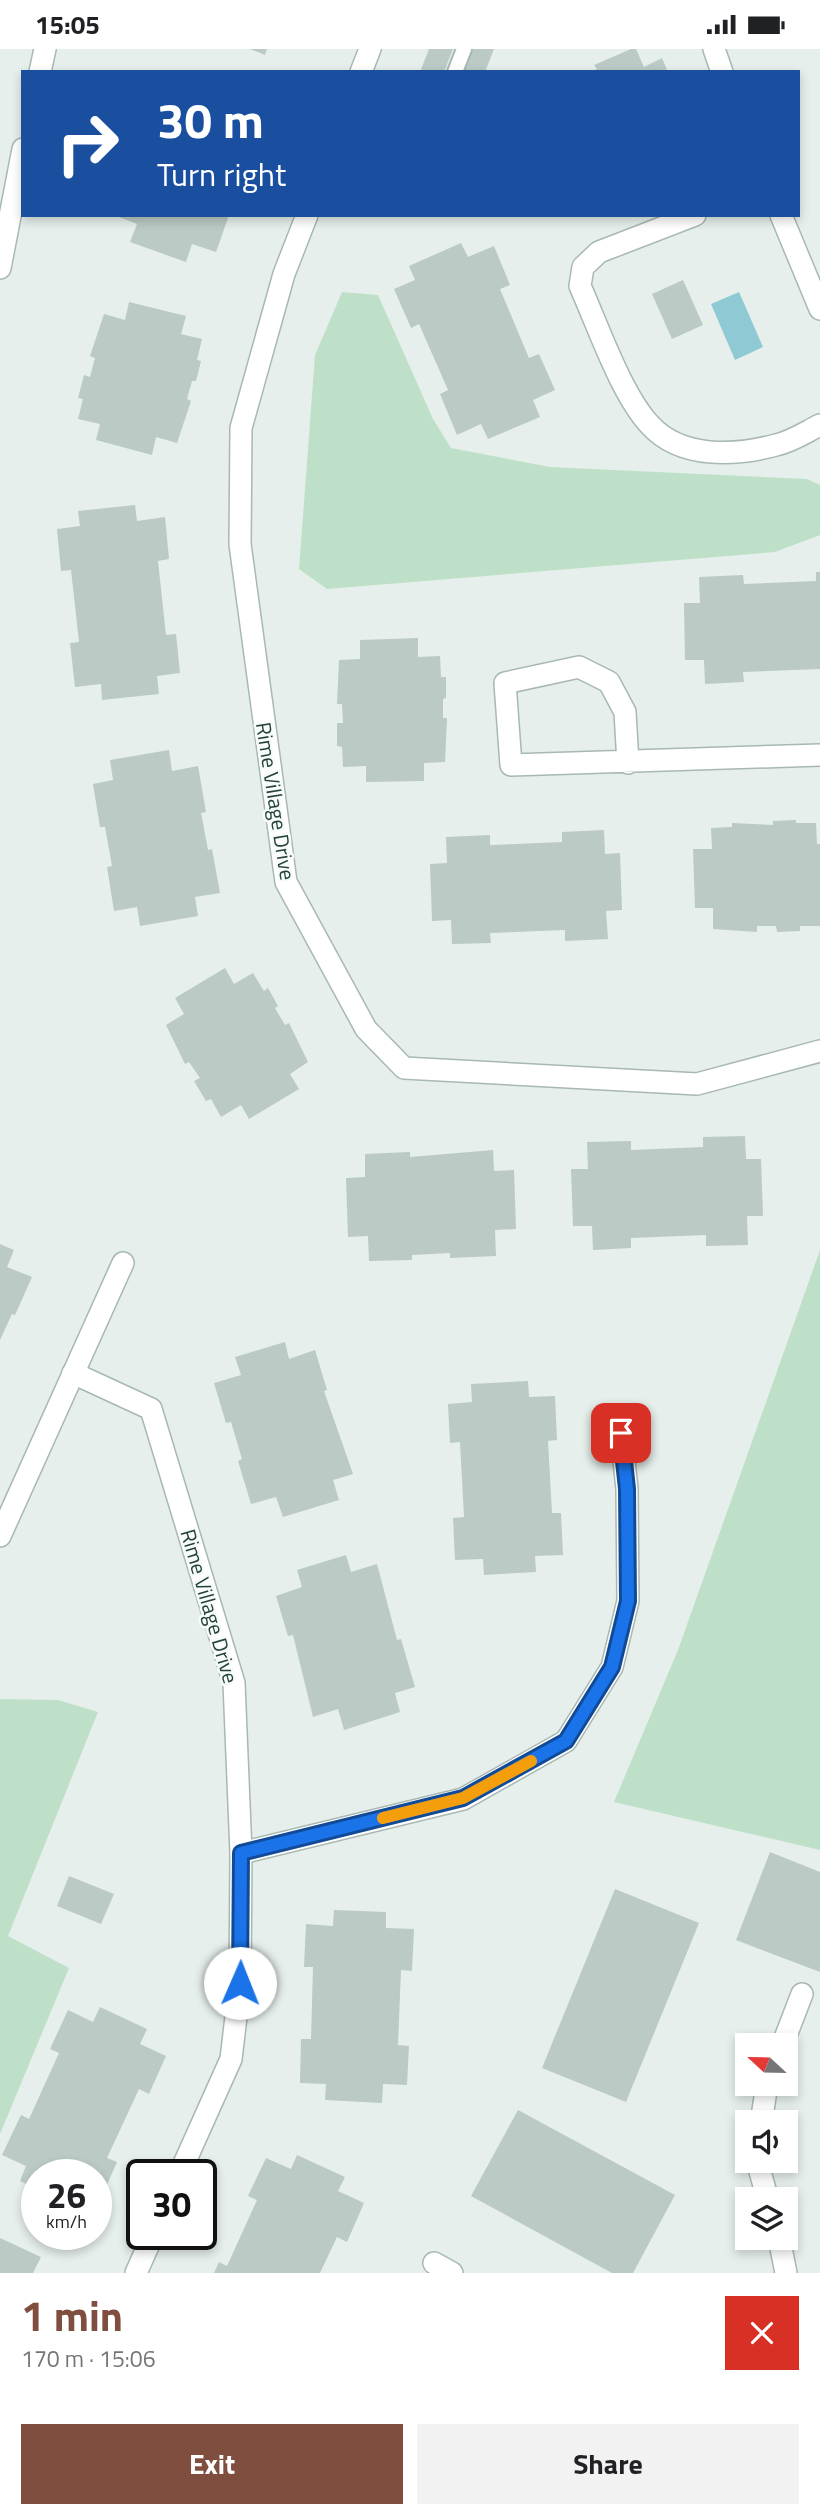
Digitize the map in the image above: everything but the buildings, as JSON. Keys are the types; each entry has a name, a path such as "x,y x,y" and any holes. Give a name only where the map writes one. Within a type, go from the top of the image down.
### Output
{"street":[{"path":"40,70 45,49"},
{"path":"362,70 370,49"},
{"path":"714,49 721,70"},
{"path":"0,268 8,181 21,153"},
{"name":"Rime Village Drive","path":"306,217 284,274 241,428 240,544 286,882 366,1029 404,1068 697,1084 820,1051"},
{"path":"690,217 599,252 583,267 580,286 633,402 651,426 681,446 718,454 778,445 820,425"},
{"path":"782,217 820,309"},
{"path":"628,763 625,712 609,682 579,667 505,683 511,765 628,763 820,755"},
{"path":"0,1536 123,1263"},
{"name":"Rime Village Drive","path":"73,1373 151,1409 234,1683 241,1853 240,1983 231,2059 186,2159"},
{"path":"241,1853 463,1798 566,1741 612,1667 628,1601 627,1489 621,1433"},
{"path":"787,2033 802,1994"},
{"path":"136,2273 146,2250"},
{"path":"781,2250 786,2273"}],"lane":[{"path":"456,70 464,49"}],"green space":[{"path":"342,292 378,295 433,419 451,448 550,467 807,479 820,485 820,535 775,552 327,589 299,569 315,355"},
{"path":"820,1250 820,1850 614,1802 678,1650"},
{"path":"0,1699 58,1700 98,1712 8,1936 69,1968 0,2134"}],"water":[{"path":"739,292 763,347 735,360 711,304"}],"slow traffic":[{"path":"383,1818 463,1798 531,1761"}],"route":[{"path":"240,1983 241,1853 463,1798 566,1741 612,1667 628,1601 627,1489 621,1433"}]}
